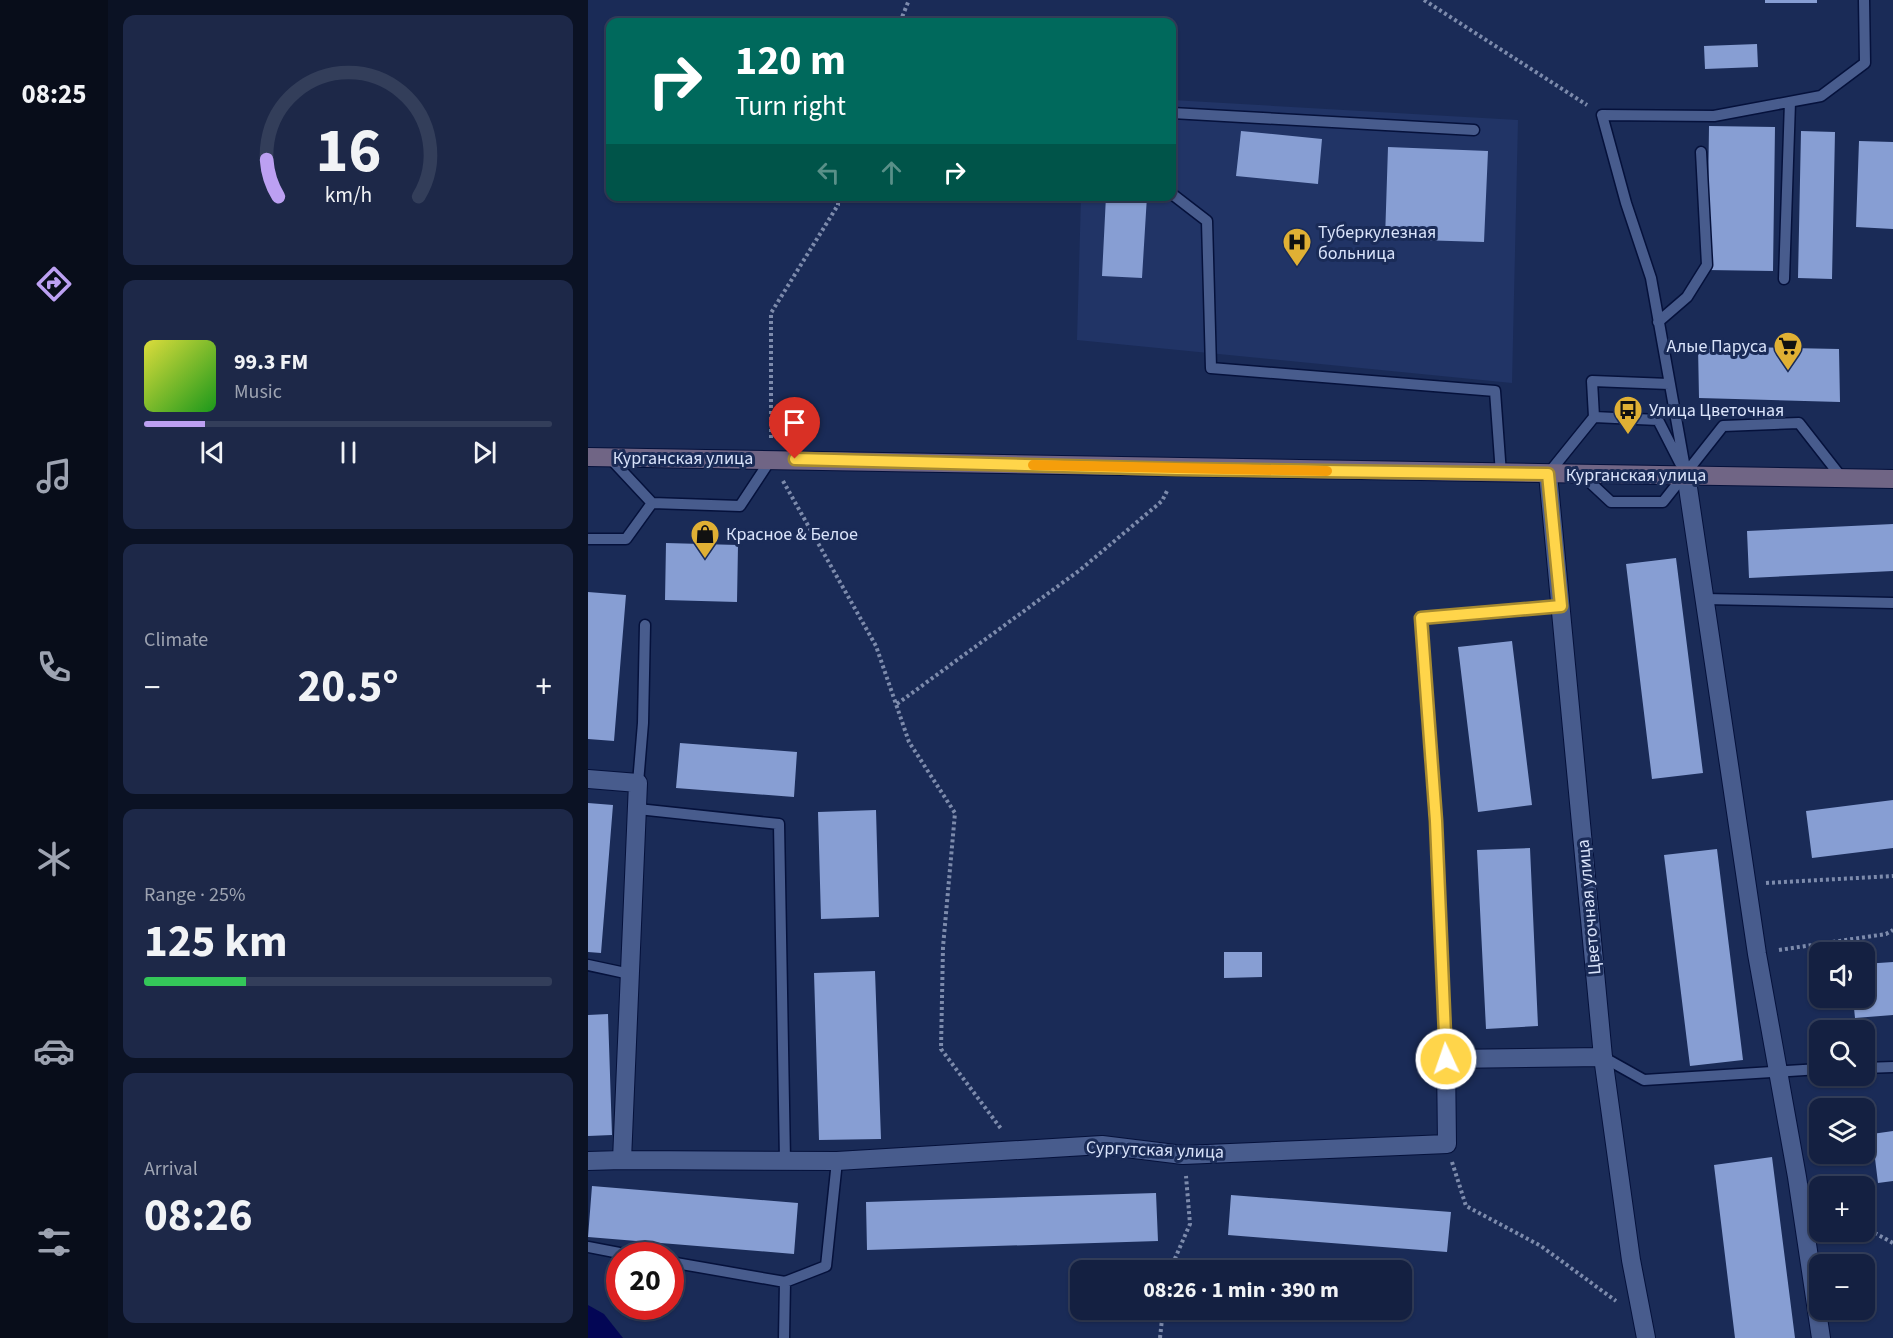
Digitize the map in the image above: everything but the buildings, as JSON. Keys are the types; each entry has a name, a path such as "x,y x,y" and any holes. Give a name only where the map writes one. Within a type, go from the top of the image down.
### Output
{"main road":[{"name":"Курганская улица","path":"588,457 771,458 1177,469 1501,474 1686,474 1893,479"}],"street":[{"name":"Цветочная улица","path":"1548,474 1603,1057 1646,1338"},
{"path":"1686,474 1748,884 1756,954 1797,1177 1821,1338"},
{"path":"588,779 638,783 622,1160"},
{"path":"1447,1144 1446,1059 1603,1057"},
{"name":"Сургутская улица","path":"588,1161 837,1161 1102,1145 1184,1155 1447,1144"}],"lane":[{"path":"1686,474 1651,278 1626,203 1602,115 1714,116 1821,96 1865,63 1864,0"},
{"path":"1784,279 1790,102"},
{"path":"1176,113 1474,130"},
{"path":"1658,322 1686,297 1707,265 1701,152"},
{"path":"1176,197 1207,221 1211,368 1495,391 1501,474"},
{"path":"1548,474 1594,417 1592,381 1669,384"},
{"path":"1594,417 1658,420 1686,474"},
{"path":"1581,474 1611,501 1663,502 1723,426 1799,423 1842,478"},
{"path":"610,457 652,503 740,506 771,458"},
{"path":"588,539 626,539 652,503"},
{"path":"1705,599 1893,603"},
{"path":"1446,1059 1436,821 1421,618 1561,606"},
{"path":"638,783 643,723 645,625"},
{"path":"638,808 779,824 785,1160"},
{"path":"588,965 630,974"},
{"path":"1603,1057 1644,1080 1809,1070"},
{"path":"1875,1068 1893,1067"},
{"path":"684,1264 785,1282 826,1266 837,1161"},
{"path":"588,1247 606,1250"},
{"path":"784,1338 785,1282"}],"path":[{"path":"902,18 909,0"},
{"path":"1424,0 1602,115"},
{"path":"838,201 838,205 771,313 771,458 876,646 909,742 955,813 943,947 941,1049 1018,1151"},
{"path":"897,704 1080,570 1162,501 1177,469"},
{"path":"1748,884 1893,876"},
{"path":"1756,954 1886,934 1893,930"},
{"path":"1447,1144 1466,1206 1541,1246 1618,1302 1641,1314"},
{"path":"1174,1260 1190,1224 1184,1155"},
{"path":"1875,1233 1893,1243"},
{"path":"1160,1338 1162,1320"}],"shaded area":[{"name":"Туберкулезная больница","path":"1176,100 1518,120 1512,383 1077,340 1081,201 1176,201"},
{"path":"588,1305 604,1314 606,1320 609,1320 623,1338 588,1338"}],"slow traffic":[{"path":"1033,465 1327,471"}],"place":[{"name":"Туберкулезная больница","path":"1297,268"},
{"name":"Алые Паруса","path":"1788,372"},
{"name":"Улица Цветочная","path":"1628,436"},
{"name":"Красное & Белое","path":"705,560"}],"route":[{"path":"795,459 1177,469 1548,474 1561,606 1421,618 1436,821 1446,1059"}]}
